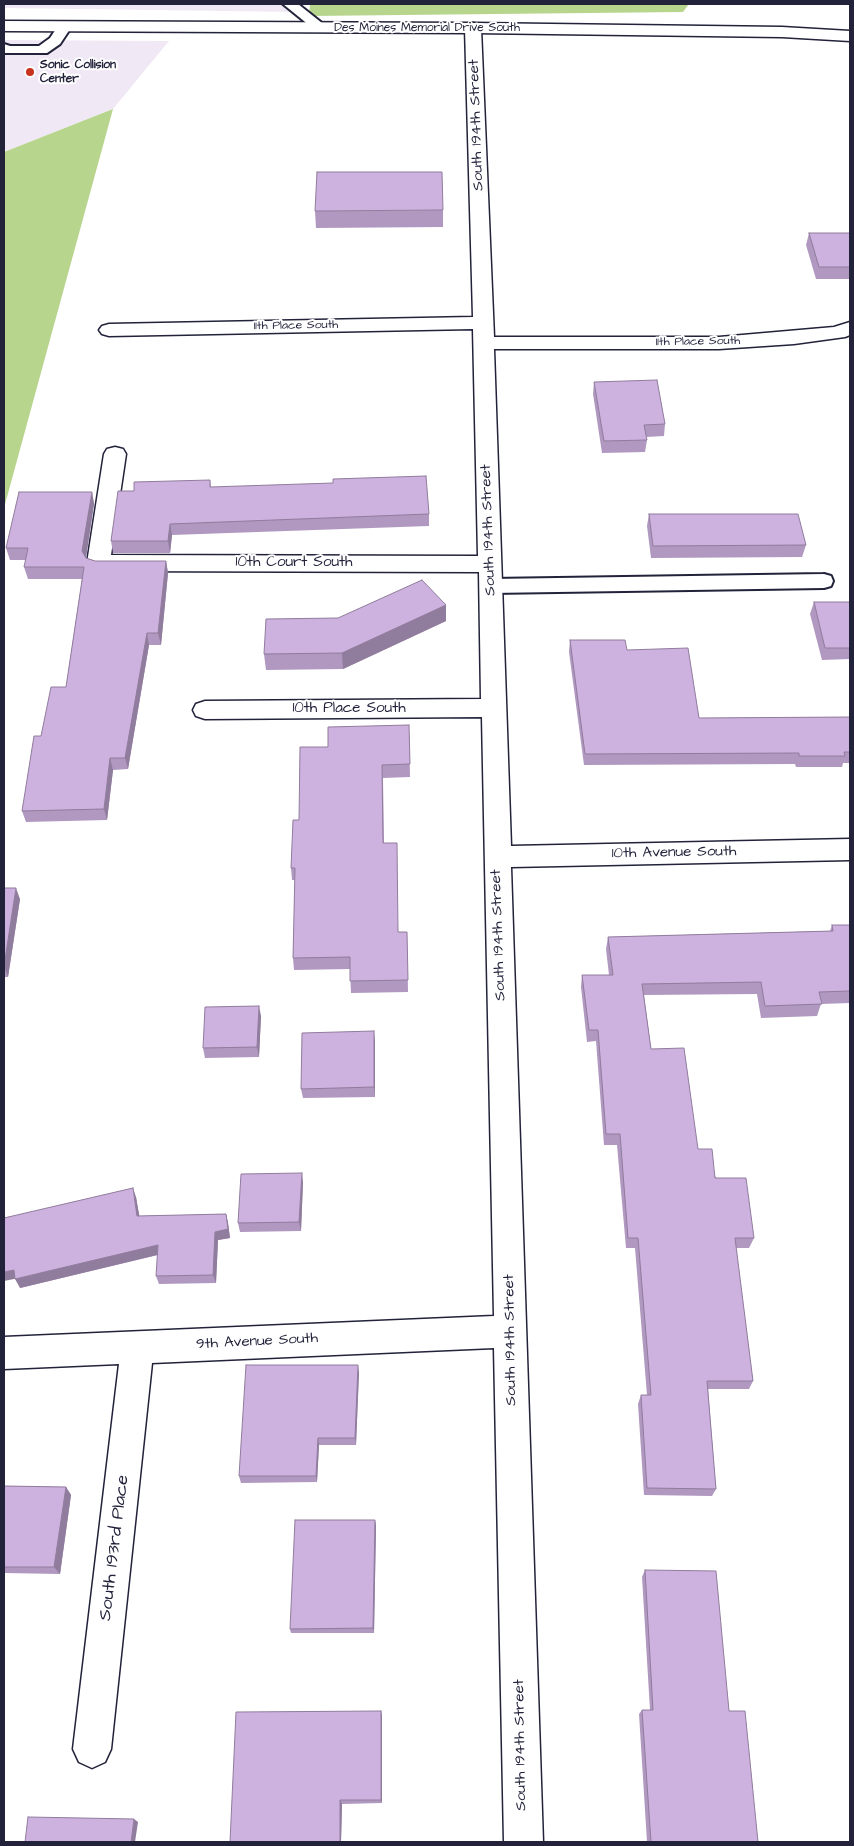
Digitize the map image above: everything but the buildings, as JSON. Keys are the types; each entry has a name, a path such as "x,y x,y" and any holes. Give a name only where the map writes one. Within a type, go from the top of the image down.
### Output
{"street":[{"name":"Des Moines Memorial Drive South","path":"4,26 473,28 782,32 850,36"},
{"name":"South 194th Street","path":"473,28 484,333 524,1842"},
{"name":"11th Place South","path":"109,330 484,333 719,343 838,333 850,328"},
{"name":"10th Court South","path":"115,454 98,563 490,575"},
{"name":"10th Place South","path":"205,710 494,708"},
{"name":"10th Avenue South","path":"497,856 850,849"},
{"name":"9th Avenue South","path":"4,1353 511,1331"},
{"name":"South 193rd Place","path":"92,1749 138,1347"}],"lane":[{"path":"290,4 320,27"},
{"path":"4,48 6,50 42,50 55,41 65,26"},
{"path":"490,575 824,581"}],"shaded area":[{"path":"4,4 300,4 299,12 4,8"},
{"path":"4,40 169,41 113,109 4,152"}],"green space":[{"path":"310,4 689,4 683,12 309,16"},
{"path":"113,109 4,508 4,152"}],"place":[{"name":"Sonic Collision Center","path":"30,72"}]}
